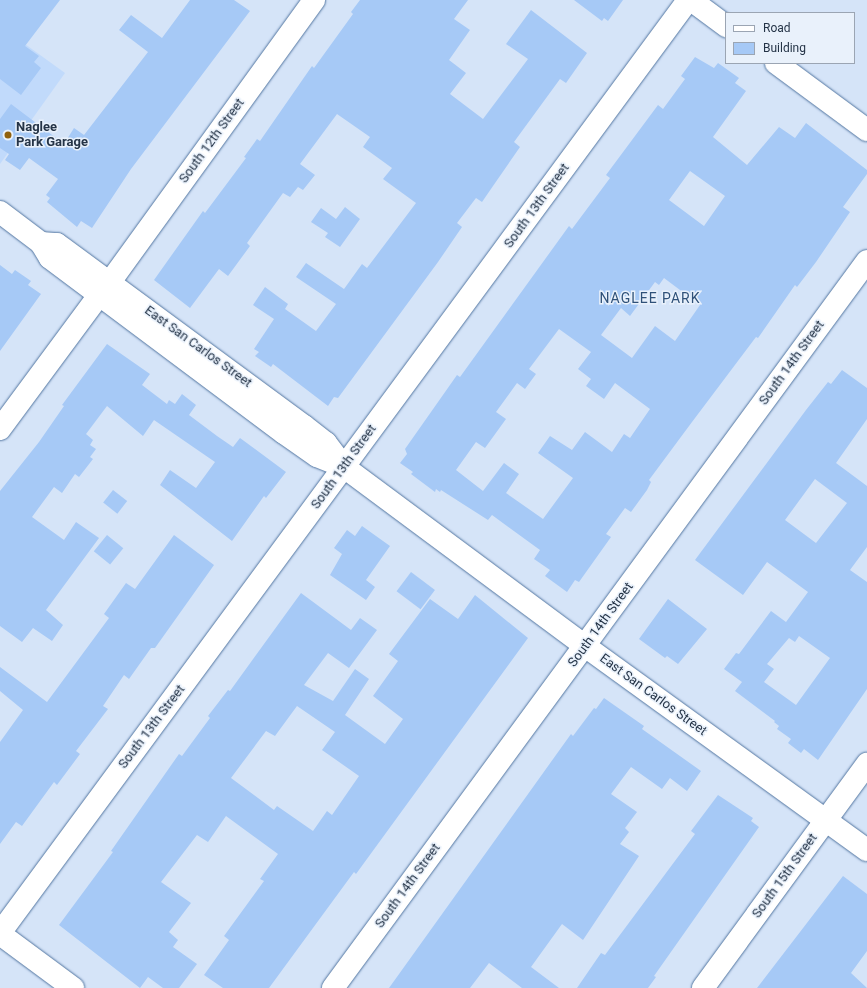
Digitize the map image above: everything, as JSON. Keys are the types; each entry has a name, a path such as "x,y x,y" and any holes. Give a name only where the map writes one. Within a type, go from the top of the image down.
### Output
{"street":[{"name":"South 12th Street","path":"0,429 104,289 314,0"},
{"path":"689,0 725,25"},
{"name":"South 13th Street","path":"0,934 689,0"},
{"path":"777,64 867,130"},
{"name":"East San Carlos Street","path":"0,212 42,243 57,244 104,289 326,443 344,467 585,646 867,850"},
{"name":"South 14th Street","path":"333,988 867,260"},
{"name":"South 15th Street","path":"703,988 867,764"},
{"path":"0,934 73,988"}],"shaded area":[{"path":"0,26 65,73 0,164"}],"building":[{"path":"0,0 60,0 25,46 39,56 34,62 41,68 21,95 0,79"},
{"path":"190,0 234,0 250,11 131,169 92,228 81,221 77,227 47,202 50,198 46,195 58,179 29,158 20,170 5,160 9,154 0,148 0,119 11,104 64,144 74,128 84,135 148,52 119,30 131,15 162,38"},
{"path":"360,0 468,0 454,19 470,30 449,60 466,73 450,94 483,119 528,59 506,44 531,10 587,53 566,83 560,79 514,142 520,147 482,202 476,198 457,223 462,227 438,262 338,398 334,397 328,406 273,364 271,367 255,356 259,352 254,349 274,319 253,305 265,287 288,304 285,309 316,331 336,304 296,277 306,263 344,289 362,264 367,268 416,203 383,179 392,168 363,147 370,137 337,114 300,164 315,175 303,190 298,187 290,197 283,193 247,243 250,246 228,276 219,269 190,308 154,280 203,211 205,213 246,158 244,157 257,139 260,141 312,66 314,68 353,14 351,12"},
{"path":"574,0 623,0 608,21 604,18 602,21"},
{"path":"695,57 714,68 718,63 739,78 735,83 746,91 713,137 747,165 779,127 795,138 806,123 867,170 867,174 843,207 850,212 816,262 797,287 795,285 758,338 756,337 649,480 651,482 647,490 631,512 625,508 606,534 611,537 579,582 575,580 567,592 545,576 550,570 534,559 540,550 492,515 488,520 441,490 440,492 436,489 435,492 411,474 413,472 400,463 407,454 405,449 457,375 460,377 569,226 572,229 610,178 606,175 658,105 663,109 685,79 681,76","holes":["690,171 725,196 704,226 669,200","664,278 700,305 675,341 655,326 632,358 601,335 621,308 630,316 655,282 659,285","559,329 591,352 578,369 591,379 586,386 604,399 615,383 650,409 630,438 624,434 612,452 585,432 572,450 550,436 538,453 573,478 543,519 506,493 519,474 504,463 483,491 456,470 476,442 485,448 506,419 496,412 517,383 525,389 536,374 529,369"]},
{"path":"345,207 360,219 340,247 325,237 328,233 311,222 321,208 336,219"},
{"path":"0,265 12,274 15,270 31,281 28,285 41,294 0,351"},
{"path":"107,344 150,374 142,385 167,404 169,400 175,404 182,394 196,405 189,415 217,436 233,447 240,438 286,472 266,498 264,496 232,541 160,485 170,470 196,488 215,462 154,420 143,436 107,406 86,434 93,440 90,445 96,449 90,457 93,459 79,477 75,474 62,493 54,487 32,517 64,540 76,522 99,538 46,610 63,625 52,641 33,628 22,642 0,626 0,491 39,442 64,406 62,405"},
{"path":"842,370 867,388 867,419 836,463 867,486 867,547 850,570 867,582 867,689 818,760 804,749 801,753 788,743 791,739 777,729 779,726 774,722 775,721 735,691 742,682 724,669 736,653 739,654 771,611 786,622 808,592 767,562 743,595 695,560 806,410 828,382 831,384","holes":["815,479 847,503 816,543 785,520","799,636 830,658 796,705 764,682 774,669 767,664 789,638 795,642"]},
{"path":"113,490 127,501 117,514 103,503"},
{"path":"362,526 390,546 366,580 375,587 366,600 330,575 342,554 334,548 347,530 355,536"},
{"path":"107,535 123,548 110,565 94,551"},
{"path":"174,535 214,565 155,648 151,648 129,679 124,675 103,706 108,709 76,751 80,754 57,785 54,782 22,826 16,822 0,844 0,742 23,710 0,691 0,667 47,702 109,618 104,614 126,583 135,589"},
{"path":"411,572 435,590 421,609 397,591"},
{"path":"301,593 351,630 360,618 377,630 349,668 328,653 304,685 333,701 355,669 369,679 345,715 385,744 403,719 373,696 398,661 389,654 430,599 458,619 475,595 528,638 356,874 354,872 269,988 223,988 204,975 229,940 224,936 264,881 260,879 278,854 226,816 208,842 197,835 161,882 191,903 169,932 178,940 173,947 197,964 179,988 163,988 148,977 140,988 59,925 113,852 111,851 179,754 182,756 210,718 208,716 228,690 230,691","holes":["297,706 335,732 322,750 359,776 332,815 327,811 313,831 277,806 274,810 231,778 266,731 275,736"]},
{"path":"668,599 707,629 678,664 667,656 665,658 639,639"},
{"path":"604,698 644,726 642,729 701,771 687,791 670,778 662,789 631,767 611,794 637,812 625,828 629,832 620,844 639,856 583,940 562,924 531,967 559,988 522,988 489,963 470,988 389,988 571,734 573,736 594,708 596,709"},
{"path":"718,795 753,818 751,821 759,827 654,976 656,977 648,988 577,988 601,953 605,955 695,834 691,831"},
{"path":"843,876 867,894 867,951 851,973 867,988 757,988"}],"place":[{"name":"Naglee Park Garage","path":"8,135"}],"district":[{"name":"NAGLEE PARK","path":"650,298"}]}
